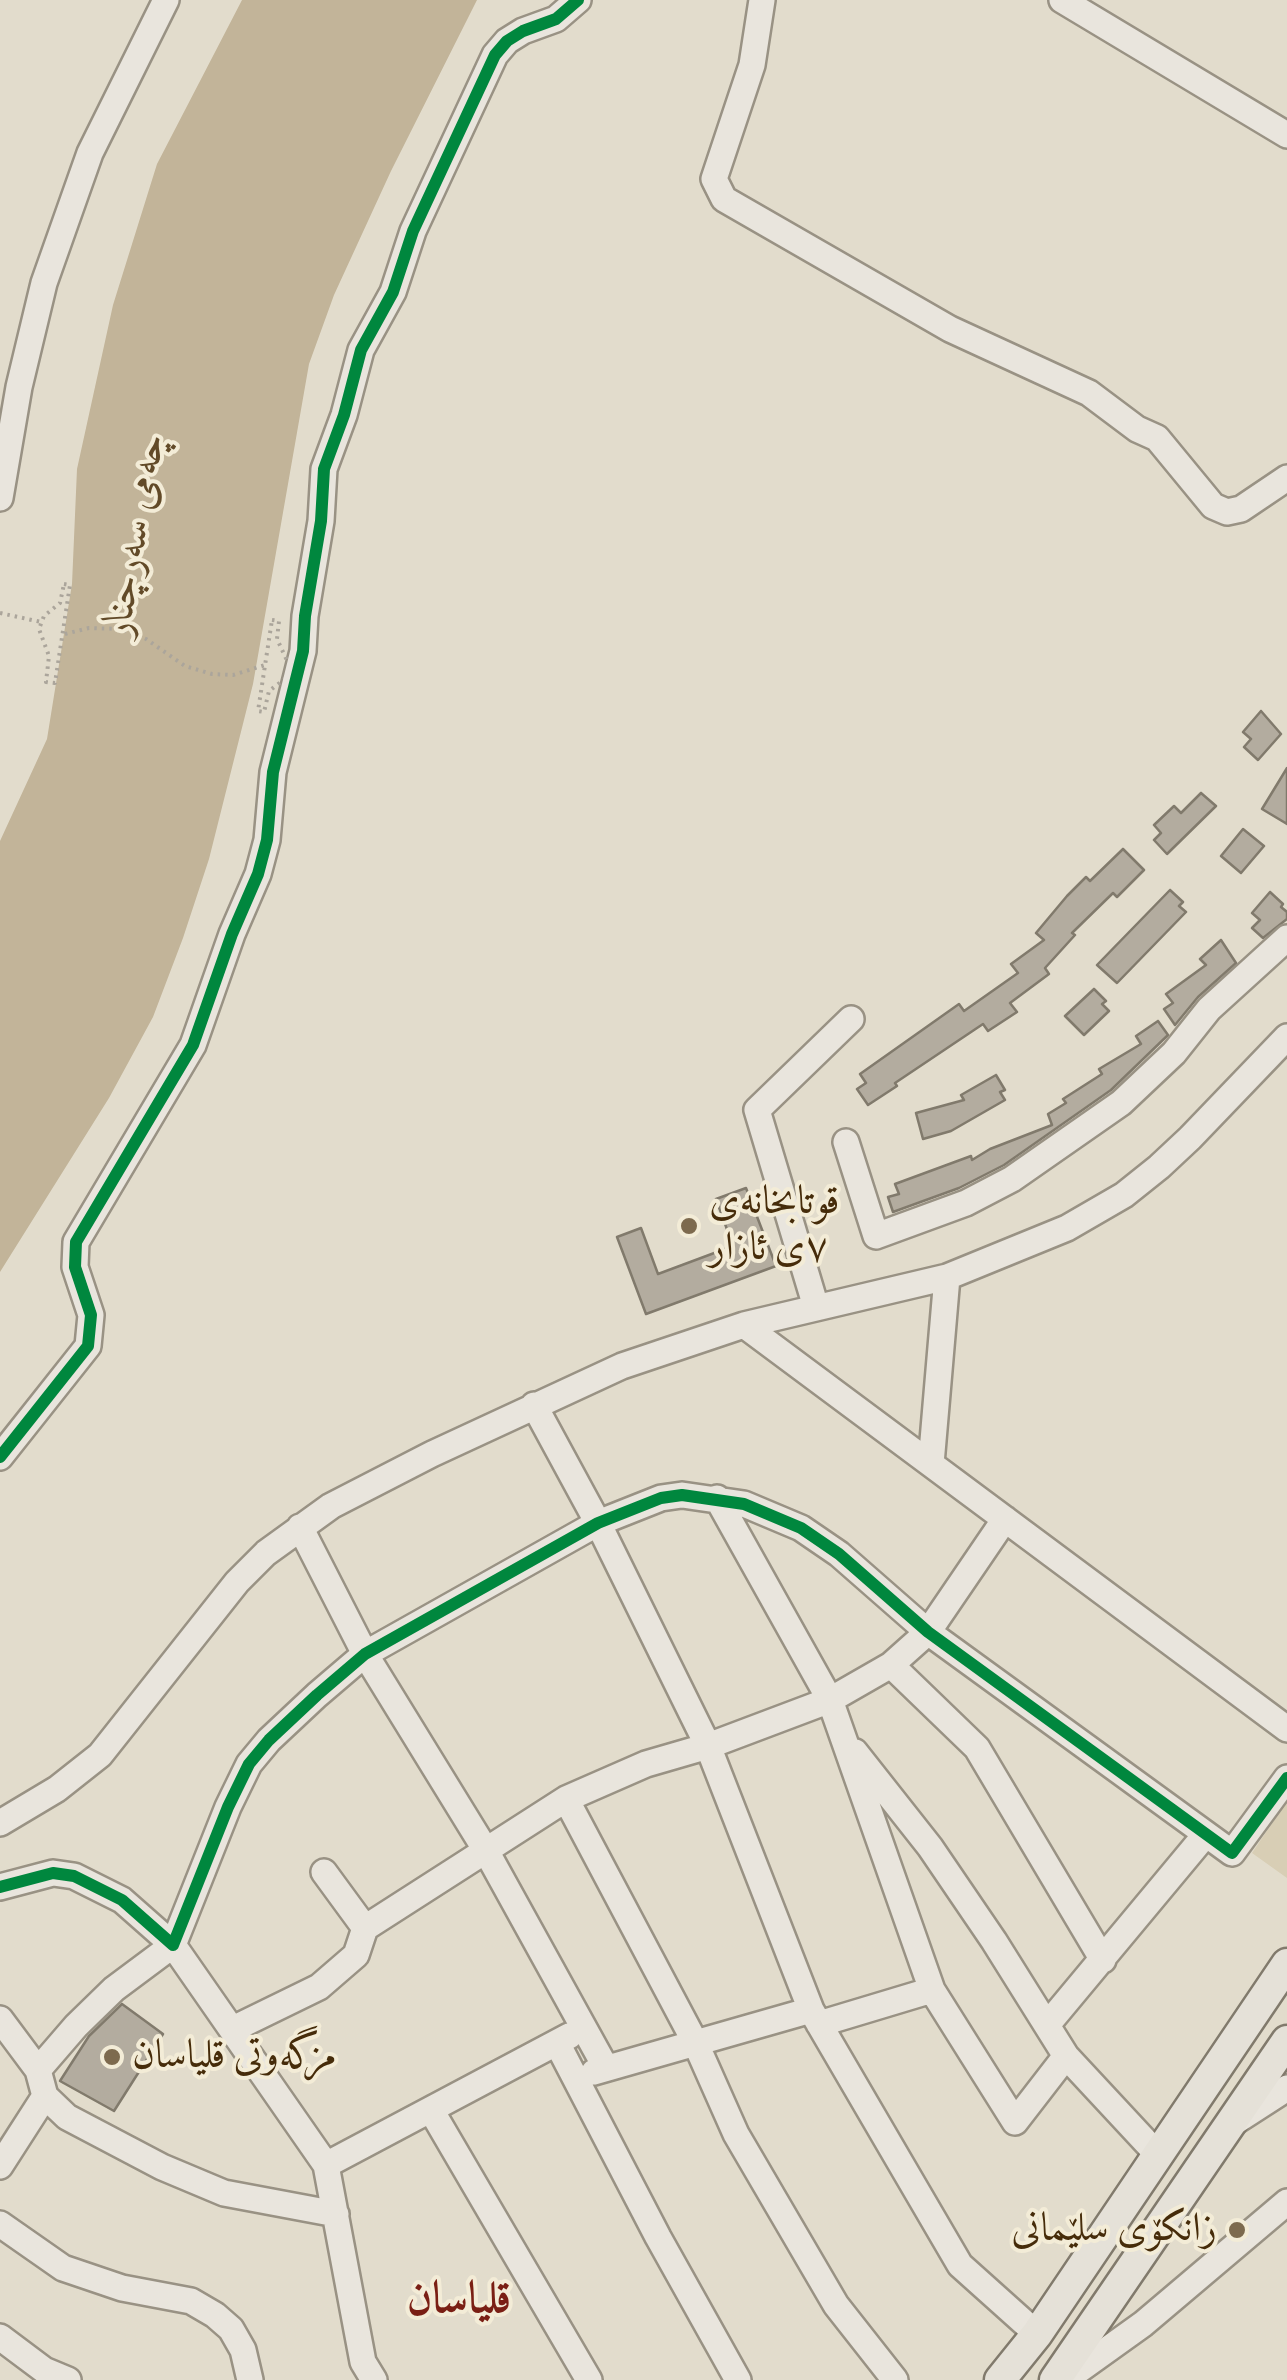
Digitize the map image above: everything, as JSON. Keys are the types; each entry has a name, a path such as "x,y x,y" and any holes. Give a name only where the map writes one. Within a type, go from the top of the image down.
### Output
{"main road":[{"path":"1000,2380 1038,2334 1287,1964"},
{"path":"1055,2380 1287,2041"}],"street":[{"path":"0,498 19,387 44,283 90,153 166,0"},
{"path":"0,1458 88,1346 91,1316 75,1266 76,1242 193,1046 263,857 273,772 303,650 321,521 322,484 361,350 393,292 413,231 494,55 507,41 556,18 578,0"},
{"path":"762,0 752,65 714,179 724,199 950,329 1089,393 1156,438 1214,506 1227,512 1242,509 1287,478"},
{"path":"1062,0 1287,135"},
{"path":"846,1142 876,1236 966,1204 1012,1179 1121,1103 1174,1053 1209,1008 1287,938"},
{"path":"816,1307 757,1110 851,1019"},
{"path":"0,1823 70,1780 100,1754 237,1582 300,1527 368,1486 534,1404 622,1366 744,1325 947,1276 1068,1228 1124,1195 1190,1138 1287,1037"},
{"path":"931,1464 947,1276"},
{"path":"744,1325 1287,1729"},
{"path":"534,1404 598,1523 708,1746 815,2017 960,2265 1038,2334"},
{"path":"38,2070 114,1989 173,1945 248,1764 269,1740 365,1654 598,1523 661,1498 696,1494 717,1498 772,1513 801,1528 838,1554 928,1632 1232,1853 1287,1778"},
{"path":"717,1498 830,1700 932,1990 1014,2122 1066,2056"},
{"path":"233,2029 319,1987 356,1955 365,1928 566,1798 646,1764 708,1746 830,1700 891,1665 928,1632 1005,1520"},
{"path":"300,1527 365,1654 485,1849 606,2068"},
{"path":"891,1665 977,1748 1104,1960"},
{"path":"842,1736 930,1847 1066,2056 1159,2156"},
{"path":"566,1798 696,2044 736,2134 836,2306 895,2380"},
{"path":"1047,2026 1206,1834"},
{"path":"324,1872 365,1928"},
{"path":"0,1887 53,1873 74,1876 122,1900 173,1945 326,2165 364,2362 374,2380"},
{"path":"574,2078 696,2044 932,1990"},
{"path":"0,2019 38,2070 45,2096 68,2117 112,2142 224,2193 336,2214"},
{"path":"326,2165 584,2028"},
{"path":"557,2043 738,2380"},
{"path":"1233,2123 1287,2088"},
{"path":"0,2166 45,2096"},
{"path":"432,2110 589,2380"},
{"path":"1065,2380 1143,2324 1287,2202"},
{"path":"0,2224 63,2268 122,2288 191,2302 215,2315 231,2330 243,2350 250,2380"},
{"path":"0,2337 38,2375 68,2380"}],"path":[{"path":"64,584 70,585 55,683 46,682 50,662 39,634 41,622 60,603 64,584"},
{"path":"0,612 41,622"},
{"path":"272,620 280,622 277,639 290,665 286,678 269,691 264,712 258,711 266,665 272,620"},
{"path":"64,634 89,628 122,629 146,639 185,666 212,674 233,675 266,665"}],"shaded area":[{"path":"1287,1801 1287,1878 1252,1853"}],"water":[{"name":"چەمی سەرچنار","path":"242,0 477,0 391,171 334,295 309,364 253,684 209,859 183,938 153,1017 109,1098 0,1272 0,841 47,739 72,584 77,469 113,305 157,164"}],"building":[{"path":"1261,711 1281,734 1258,760 1244,747 1251,739 1243,732"},
{"path":"1287,768 1287,824 1262,809"},
{"path":"1201,793 1216,806 1167,854 1154,840 1161,833 1154,825 1174,806 1181,813"},
{"path":"1243,829 1264,846 1241,873 1221,856"},
{"path":"1123,849 1144,870 1117,897 1113,893 1072,933 1075,935 1045,968 1049,974 1010,1003 1017,1012 988,1031 983,1024 868,1105 857,1089 866,1083 860,1074 959,1004 964,1011 1018,973 1011,964 1044,940 1036,933 1067,896 1086,877 1090,881"},
{"path":"1170,890 1183,902 1179,906 1186,912 1117,983 1097,965"},
{"path":"1270,892 1283,904 1287,919 1263,938 1252,928 1260,920 1252,913"},
{"path":"1221,940 1236,963 1198,997 1175,1025 1164,1009 1173,1003 1166,994 1206,965 1200,959"},
{"path":"1094,989 1106,1001 1102,1004 1109,1011 1084,1035 1065,1016"},
{"path":"1158,1021 1168,1035 1111,1090 1004,1165 959,1188 893,1212 888,1197 899,1194 895,1184 971,1156 972,1160 1052,1125 1048,1114 1066,1103 1063,1099 1102,1074 1099,1069 1141,1044 1136,1036"},
{"path":"996,1075 1005,1090 1000,1092 1005,1100 951,1131 923,1139 916,1113 964,1100 961,1095"},
{"path":"746,1188 776,1266 646,1314 617,1237 641,1228 658,1274 733,1246 716,1199"},
{"name":"مزگەوتی قلیاسان","path":"122,2004 163,2034 114,2111 60,2081 89,2036"}],"cycle path":[{"path":"0,1457 88,1346 91,1315 75,1267 76,1242 193,1045 258,874 267,840 273,772 303,651 324,469 344,415 361,350 393,292 413,231 495,55 507,41 556,19 578,0"},
{"path":"0,1887 53,1873 74,1876 122,1900 173,1945 249,1764 317,1695 365,1654 598,1523 661,1498 682,1495 744,1504 801,1528 839,1554 928,1632 1232,1853 1287,1778"}],"place":[{"name":"قوتابخانەی ٧ی ئازار","path":"689,1226"},
{"name":"مزگەوتی قلیاسان","path":"112,2057"},
{"name":"زانکۆی سلێمانی","path":"1237,2230"}],"district":[{"name":"قلياسان","path":"459,2301"}]}
